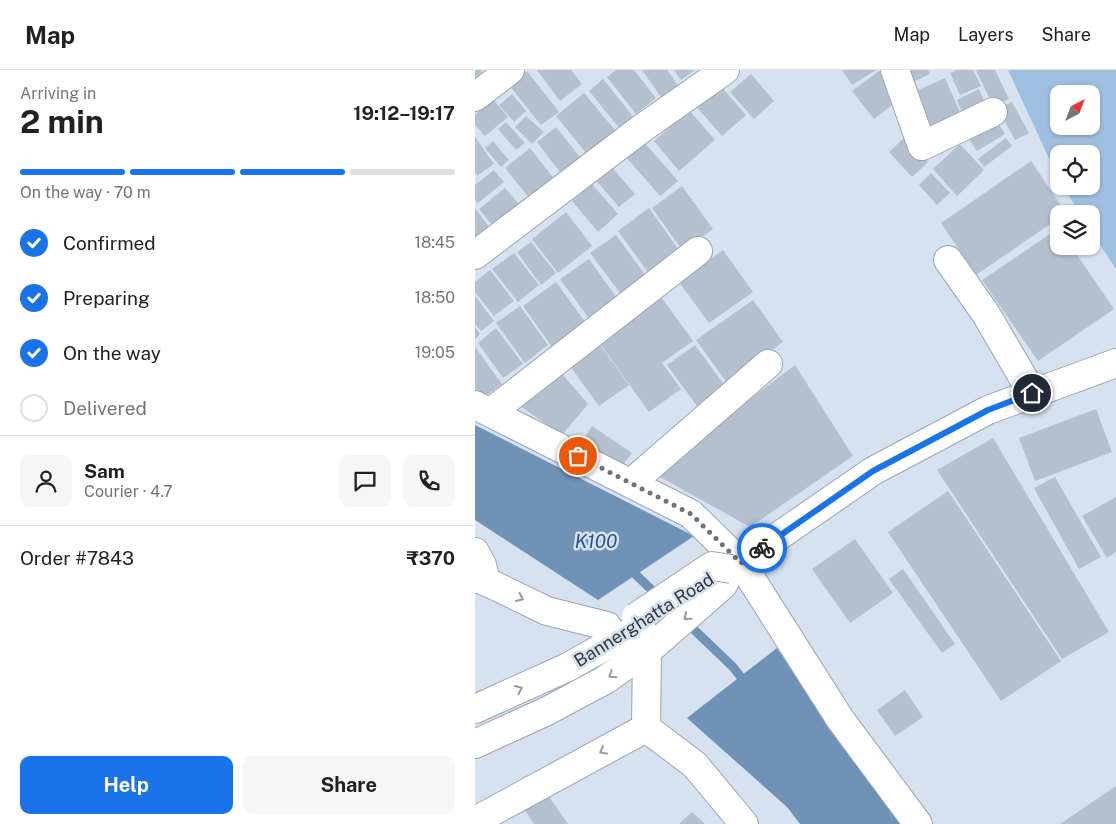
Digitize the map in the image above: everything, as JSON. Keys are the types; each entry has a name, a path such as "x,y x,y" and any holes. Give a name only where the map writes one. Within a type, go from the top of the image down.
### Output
{"street":[{"path":"475,97 510,70"},
{"path":"475,255 641,129 725,70"},
{"path":"895,70 922,146 993,112"},
{"path":"698,252 483,409 691,514 736,566 840,719 918,824"},
{"path":"948,260 986,314 1032,393"},
{"path":"736,566 873,471 988,410 1116,363"},
{"path":"631,483 768,364"},
{"path":"475,552 482,565 481,580"},
{"name":"Bannerghatta Road","path":"475,709 644,635 712,566 736,566"},
{"name":"Bannerghatta Road","path":"481,580 547,611 644,635"},
{"path":"644,635 646,728"},
{"path":"475,744 547,711 605,680 644,635"},
{"path":"475,821 646,728"},
{"path":"646,728 695,765 744,824"}],"shaded area":[{"path":"1008,70 1116,70 1116,269 1100,245 1100,205 1075,205 1068,195 1100,195 1100,145 1050,145 1050,161"}],"water":[{"name":"K100","path":"475,425 694,536 598,600 475,520"},
{"path":"777,648 824,720 905,824 800,824 787,807 687,718"}],"building":[{"path":"475,70 480,70 484,74 475,83"},
{"path":"537,70 571,70 582,84 560,101"},
{"path":"616,70 634,70 656,98 636,114 607,77"},
{"path":"642,70 667,70 678,85 661,97"},
{"path":"674,70 695,70 681,80"},
{"path":"842,70 876,70 852,85"},
{"path":"900,70 928,70 930,74 906,85"},
{"path":"957,70 973,70 981,86 960,95 950,73"},
{"path":"976,70 995,70 1009,99 993,106"},
{"path":"527,71 559,112 541,125 509,85"},
{"path":"879,71 900,99 874,119 852,91"},
{"path":"751,74 774,101 754,119 730,92"},
{"path":"945,78 965,124 928,141 907,95"},
{"path":"603,79 635,119 621,130 589,91"},
{"path":"718,83 746,115 722,136 694,104"},
{"path":"979,89 989,111 966,121 957,100"},
{"path":"584,93 615,130 587,154 556,116"},
{"path":"512,94 526,111 514,122 499,105"},
{"path":"493,99 508,117 485,136 475,125 475,115"},
{"path":"1012,102 1029,133 1015,140 998,109"},
{"path":"689,110 715,140 679,171 654,141"},
{"path":"992,113 1005,134 977,151 964,131"},
{"path":"526,116 544,132 532,144 515,127"},
{"path":"506,122 525,143 516,150 498,129"},
{"path":"556,127 583,161 563,176 537,142"},
{"path":"475,137 494,164 477,176 475,172"},
{"path":"905,137 928,162 912,177 889,152"},
{"path":"1006,138 1012,146 984,167 978,159"},
{"path":"493,141 509,160 501,167 485,148"},
{"path":"643,141 678,181 660,196 625,156"},
{"path":"960,144 984,170 957,196 933,169"},
{"path":"530,148 555,180 531,200 505,168"},
{"path":"1031,161 1050,189 1050,195 1054,195 1061,205 1050,205 1050,224 976,275 941,223"},
{"path":"610,165 635,194 619,207 594,178"},
{"path":"494,170 504,182 478,203 475,200 475,185"},
{"path":"931,173 950,193 937,205 919,185"},
{"path":"592,184 618,214 598,232 572,201"},
{"path":"682,186 713,229 683,251 652,208"},
{"path":"505,188 523,209 497,231 479,209"},
{"path":"475,208 493,232 475,245"},
{"path":"649,208 681,253 650,275 618,231"},
{"path":"566,212 592,246 558,273 532,239"},
{"path":"1050,234 1050,255 1077,255 1114,309 1038,361 982,280"},
{"path":"616,235 648,279 623,297 590,253"},
{"path":"531,242 556,273 541,285 517,252"},
{"path":"723,250 753,292 709,323 679,282"},
{"path":"514,253 539,285 518,302 492,269"},
{"path":"589,259 619,301 591,321 560,279"},
{"path":"490,270 514,301 494,316 475,292 475,282"},
{"path":"556,282 586,323 552,347 523,306"},
{"path":"475,296 494,321 481,331 475,324"},
{"path":"662,298 693,341 662,363 681,389 649,412 598,341"},
{"path":"753,300 783,342 727,383 696,340"},
{"path":"520,306 548,345 525,363 496,323"},
{"path":"475,327 480,334 475,339"},
{"path":"496,328 523,364 503,378 478,343"},
{"path":"597,341 629,385 599,406 567,362"},
{"path":"695,345 725,386 697,406 667,365"},
{"path":"475,347 502,384 487,395 475,389"},
{"path":"795,365 853,456 750,527 653,473"},
{"path":"557,368 588,404 562,435 516,403"},
{"path":"1096,409 1112,452 1035,481 1019,438"},
{"path":"592,426 632,453 622,466 583,440"},
{"path":"993,438 1109,632 1062,659 937,470"},
{"path":"1055,477 1101,557 1079,569 1034,488"},
{"path":"948,491 1061,661 1001,701 888,532"},
{"path":"1116,497 1116,552 1107,558 1082,516"},
{"path":"855,539 893,593 850,623 812,569"},
{"path":"903,569 955,644 942,653 889,579"},
{"path":"905,690 923,717 895,736 877,710"},
{"path":"1116,786 1116,824 1060,824"},
{"path":"543,788 568,824 534,824 521,804"},
{"path":"692,812 705,824 679,824"}],"waterway":[{"name":"K100","path":"629,568 659,597"},
{"name":"K100","path":"685,621 733,667 747,685"}],"way so far":[{"path":"578,456 691,514 741,563 762,548"}],"route":[{"path":"762,548 873,471 988,410 1032,393"}]}
